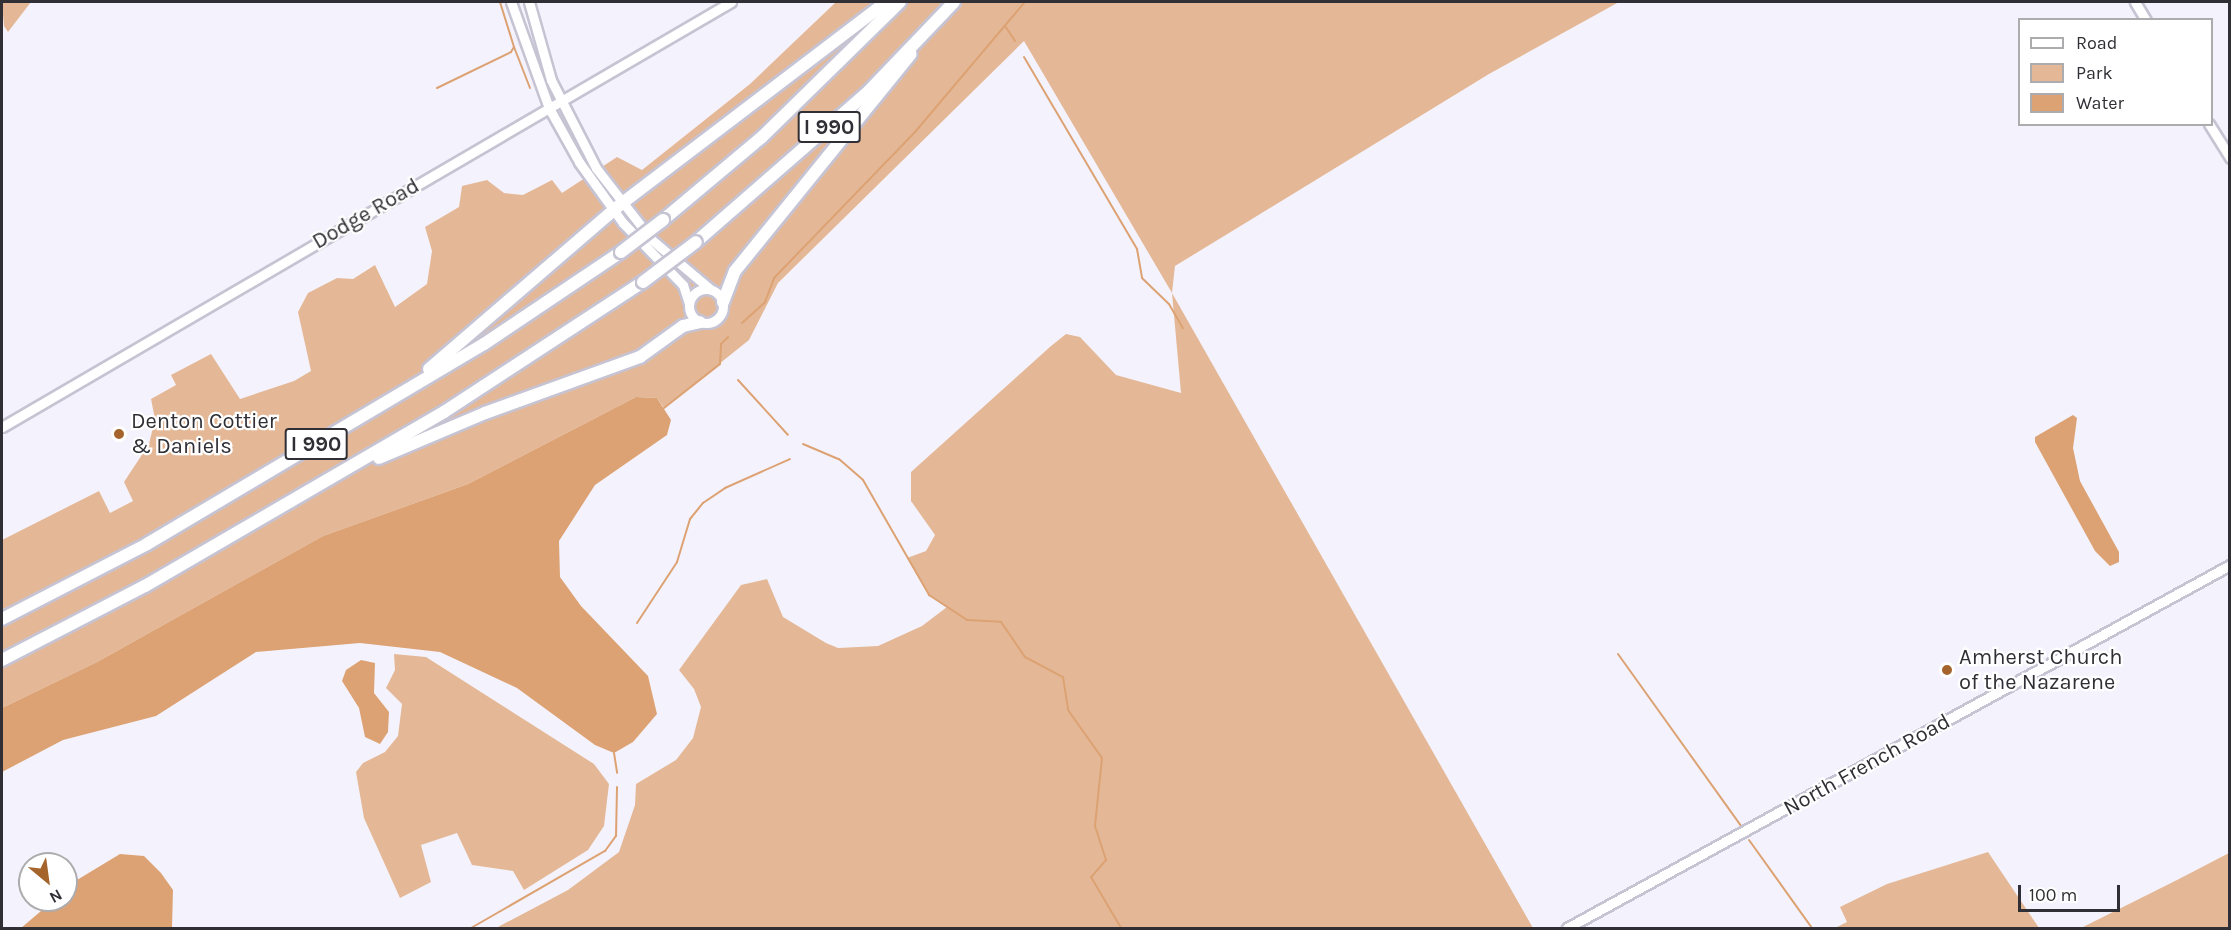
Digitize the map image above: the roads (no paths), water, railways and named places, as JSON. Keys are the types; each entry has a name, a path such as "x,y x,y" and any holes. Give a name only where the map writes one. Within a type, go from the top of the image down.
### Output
{"highway":[{"path":"345,427 440,361 617,207 886,2"},
{"name":"I 990","path":"2,619 147,544 345,427 484,344 621,252 762,137 900,2"},
{"name":"I 990","path":"2,660 145,586 500,379 642,282 696,242 800,154 954,2"},
{"path":"723,302 735,271 900,73 922,35"},
{"path":"333,477 485,413 640,357 683,327 700,322"}],"main road":[{"path":"511,2 549,108 617,207 678,279 700,322 720,318 723,302 664,252 617,207 560,102 529,2"},
{"name":"Dodge Road","path":"2,427 731,2"},
{"path":"2135,2 2145,18"},
{"path":"2210,126 2229,158"},
{"path":"689,304 699,291 710,289"},
{"name":"North French Road","path":"1567,928 2229,565"}],"water":[{"path":"636,397 657,398 671,420 667,435 595,485 559,541 560,577 581,606 648,676 657,714 633,742 614,753 595,745 517,688 440,652 360,643 256,652 156,716 63,740 2,772 2,708 97,662 323,536 468,484"},
{"path":"2073,415 2077,418 2073,448 2080,481 2119,552 2119,562 2110,566 2095,551 2035,442 2035,437"},
{"path":"361,660 375,663 374,693 389,712 388,732 380,744 365,737 359,708 342,681 346,670"},
{"path":"120,854 144,856 161,873 173,890 172,928 21,928 40,912 78,912 78,879"}],"waterway":[{"path":"437,88 511,52 514,47 500,2"},
{"path":"742,323 765,302 774,278 915,132 1025,2"},
{"path":"1005,26 1015,41"},
{"path":"514,47 530,88"},
{"path":"1024,57 1137,249 1142,278 1169,304 1183,328"},
{"path":"664,408 720,364 721,344 728,337"},
{"path":"738,380 788,435"},
{"path":"803,444 839,459 863,480 929,595 967,620 1001,622 1025,657 1063,677 1068,710 1102,758 1095,826 1106,860 1091,877 1121,928"},
{"path":"637,623 677,562 690,519 703,503 725,488 790,459"},
{"path":"1618,654 1741,826"},
{"path":"614,753 617,773"},
{"path":"471,928 605,851 616,836 617,787"},
{"path":"1749,840 1812,928"}],"place":[{"name":"Denton Cottier & Daniels","path":"119,434"},
{"name":"Amherst Church of the Nazarene","path":"1947,670"}]}
